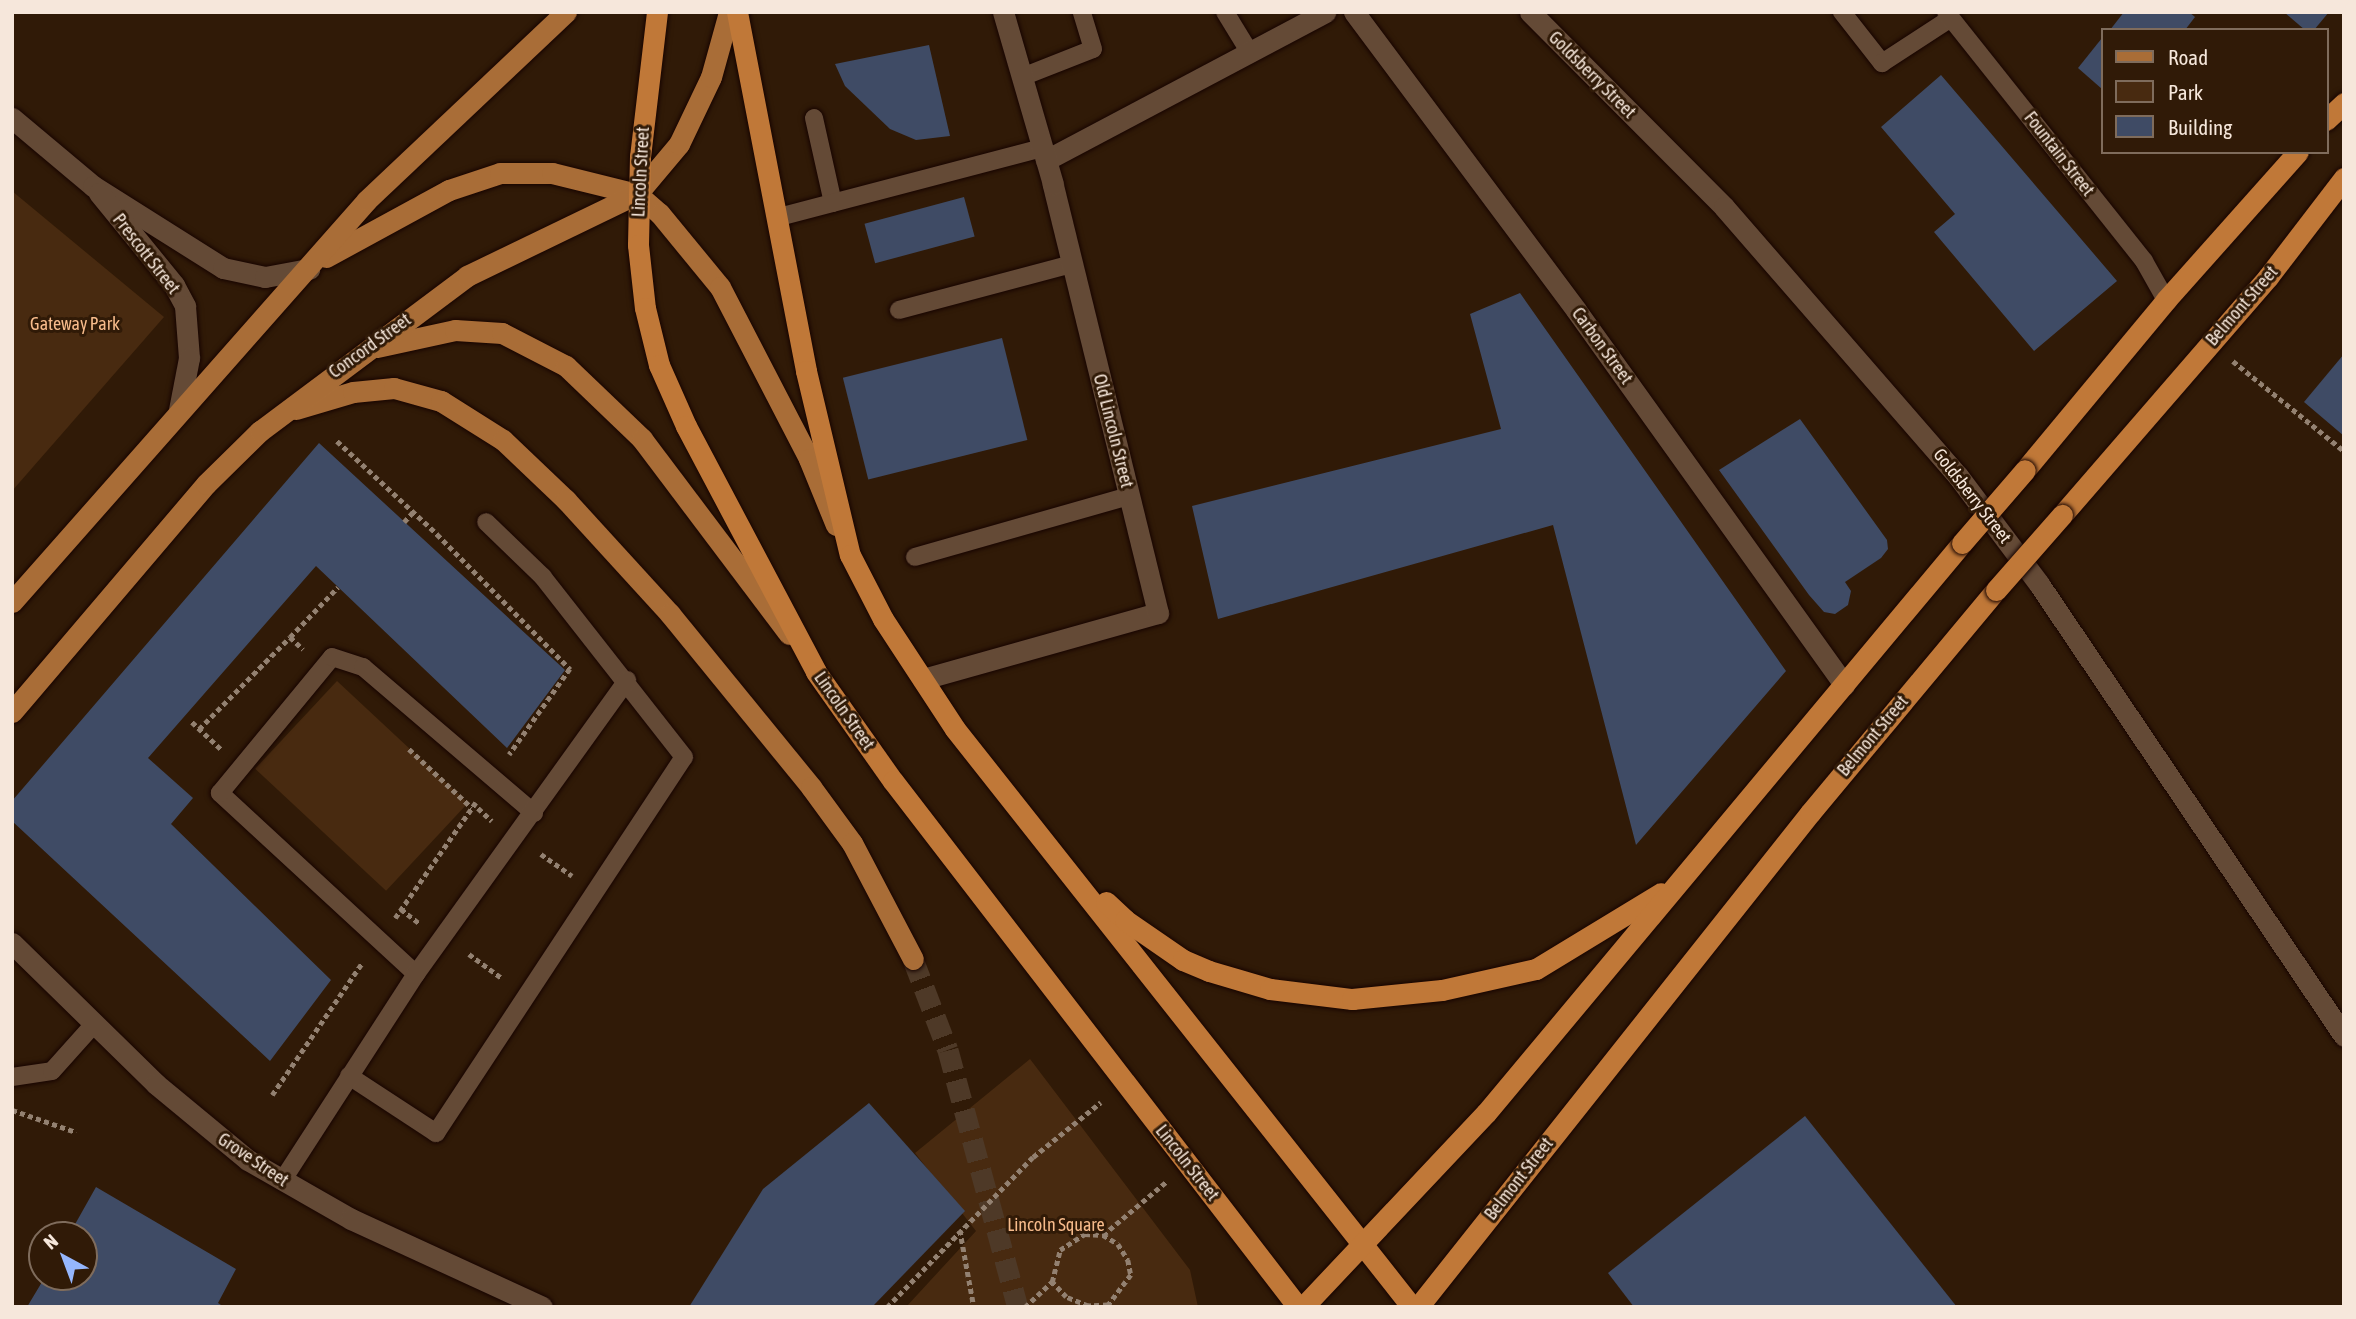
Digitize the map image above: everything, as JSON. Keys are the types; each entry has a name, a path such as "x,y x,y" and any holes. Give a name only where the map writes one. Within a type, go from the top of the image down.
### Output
{"highway":[{"name":"Lincoln Street","path":"657,12 637,194 645,308 659,365 735,523 816,672 893,781 1301,1307"},
{"path":"737,12 779,217 806,371 850,555 883,619 955,729 1412,1307"},
{"path":"2328,119 2344,103"},
{"path":"1301,1307 1486,1113 2166,300 2296,154"},
{"name":"Belmont Street","path":"1418,1307 1810,813 1996,590 2211,342 2344,178"},
{"path":"1057,858 1125,920 1183,960 1270,989 1352,999 1442,990 1536,968 1677,883"}],"main road":[{"path":"12,602 179,410 309,269 367,200 566,12"},
{"name":"Concord Street","path":"12,712 206,484 284,412 361,351 467,276 637,194 679,144 711,77 729,12"},
{"path":"309,269 449,190 500,173 552,173 637,194 660,214 720,287 809,459 850,555"},
{"path":"361,351 455,330 502,333 566,366 642,439 816,672"},
{"path":"284,412 353,392 394,388 442,401 503,440 584,519 670,614 811,787 852,843 913,959"}],"street":[{"name":"Old Lincoln Street","path":"923,680 1158,613 1044,154 1003,12"},
{"name":"Carbon Street","path":"1354,12 1576,310 1844,685"},
{"name":"Goldsberry Street","path":"1530,12 1724,207 1958,476 2039,584 2344,1036"},
{"path":"1044,154 1250,52 1315,14"},
{"name":"Prescott Street","path":"12,118 93,186 223,268 265,277 309,269"},
{"name":"Prescott Street","path":"93,186 174,285 185,306 189,358 179,410"},
{"name":"Grove Street","path":"12,943 201,1125 282,1181 351,1219 538,1306"}],"lane":[{"path":"1022,77 1093,49 1082,12"},
{"path":"1225,12 1250,52"},
{"path":"1842,12 1882,63 1949,15"},
{"name":"Fountain Street","path":"1949,15 2144,261 2166,300"},
{"path":"814,118 833,203"},
{"path":"779,217 1044,154"},
{"path":"899,310 1072,264"},
{"path":"915,557 1129,496"},
{"path":"349,1076 436,1133 684,757 543,577 486,523"},
{"path":"416,974 220,793 332,657 363,667 534,813"},
{"path":"282,1181 416,974 534,813 626,680"},
{"path":"12,1077 52,1071 95,1023"}],"path":[{"path":"2211,342 2344,451"},
{"path":"337,441 413,512 570,669"},
{"path":"404,522 413,512"},
{"path":"200,729 338,587"},
{"path":"290,637 322,667"},
{"path":"407,747 500,828"},
{"path":"541,854 557,866"},
{"path":"469,954 485,966"},
{"path":"272,1095 367,957"},
{"path":"887,1307 960,1229 1072,1123 1127,1084"},
{"path":"12,1110 76,1132"},
{"path":"1103,1235 1188,1164"},
{"path":"960,1229 974,1307"},
{"path":"1025,1307 1052,1282 1060,1250 1085,1234 1103,1235 1118,1244 1131,1275 1108,1306 1088,1306 1066,1297 1052,1282"}],"green space":[{"name":"Gateway Park","path":"12,191 164,317 12,491"},
{"path":"337,681 468,803 386,891 255,769"},
{"name":"Lincoln Square","path":"1030,1059 1190,1270 1198,1307 906,1307 976,1231 915,1153"}],"building":[{"path":"2124,12 2189,12 2195,17 2187,28 2112,28"},
{"path":"2284,12 2329,12 2316,28 2303,28"},
{"path":"2100,40 2100,87 2078,68"},
{"path":"929,45 950,136 916,140 890,129 845,86 835,64"},
{"path":"1941,75 2117,281 2034,351 1934,232 1955,214 1881,127"},
{"path":"964,197 975,237 875,263 865,224"},
{"path":"1520,293 1786,671 1636,845 1553,525 1218,619 1192,506 1501,429 1470,314"},
{"path":"1002,338 1027,440 868,480 843,378"},
{"path":"2344,354 2344,436 2304,402"},
{"path":"1800,419 1887,540 1888,549 1881,558 1845,582 1851,591 1848,605 1835,614 1824,612 1809,595 1719,470"},
{"path":"319,443 565,670 507,748 316,566 148,758 193,798 171,824 331,980 270,1061 12,821 12,801"},
{"path":"869,1103 965,1211 872,1307 689,1307 763,1189"},
{"path":"1805,1116 1957,1307 1634,1307 1608,1273"},
{"path":"96,1187 236,1269 218,1303 224,1307 27,1307 37,1291 98,1291 98,1221 77,1221"}],"tunnel":[{"path":"913,959 948,1050 1018,1307"}]}
